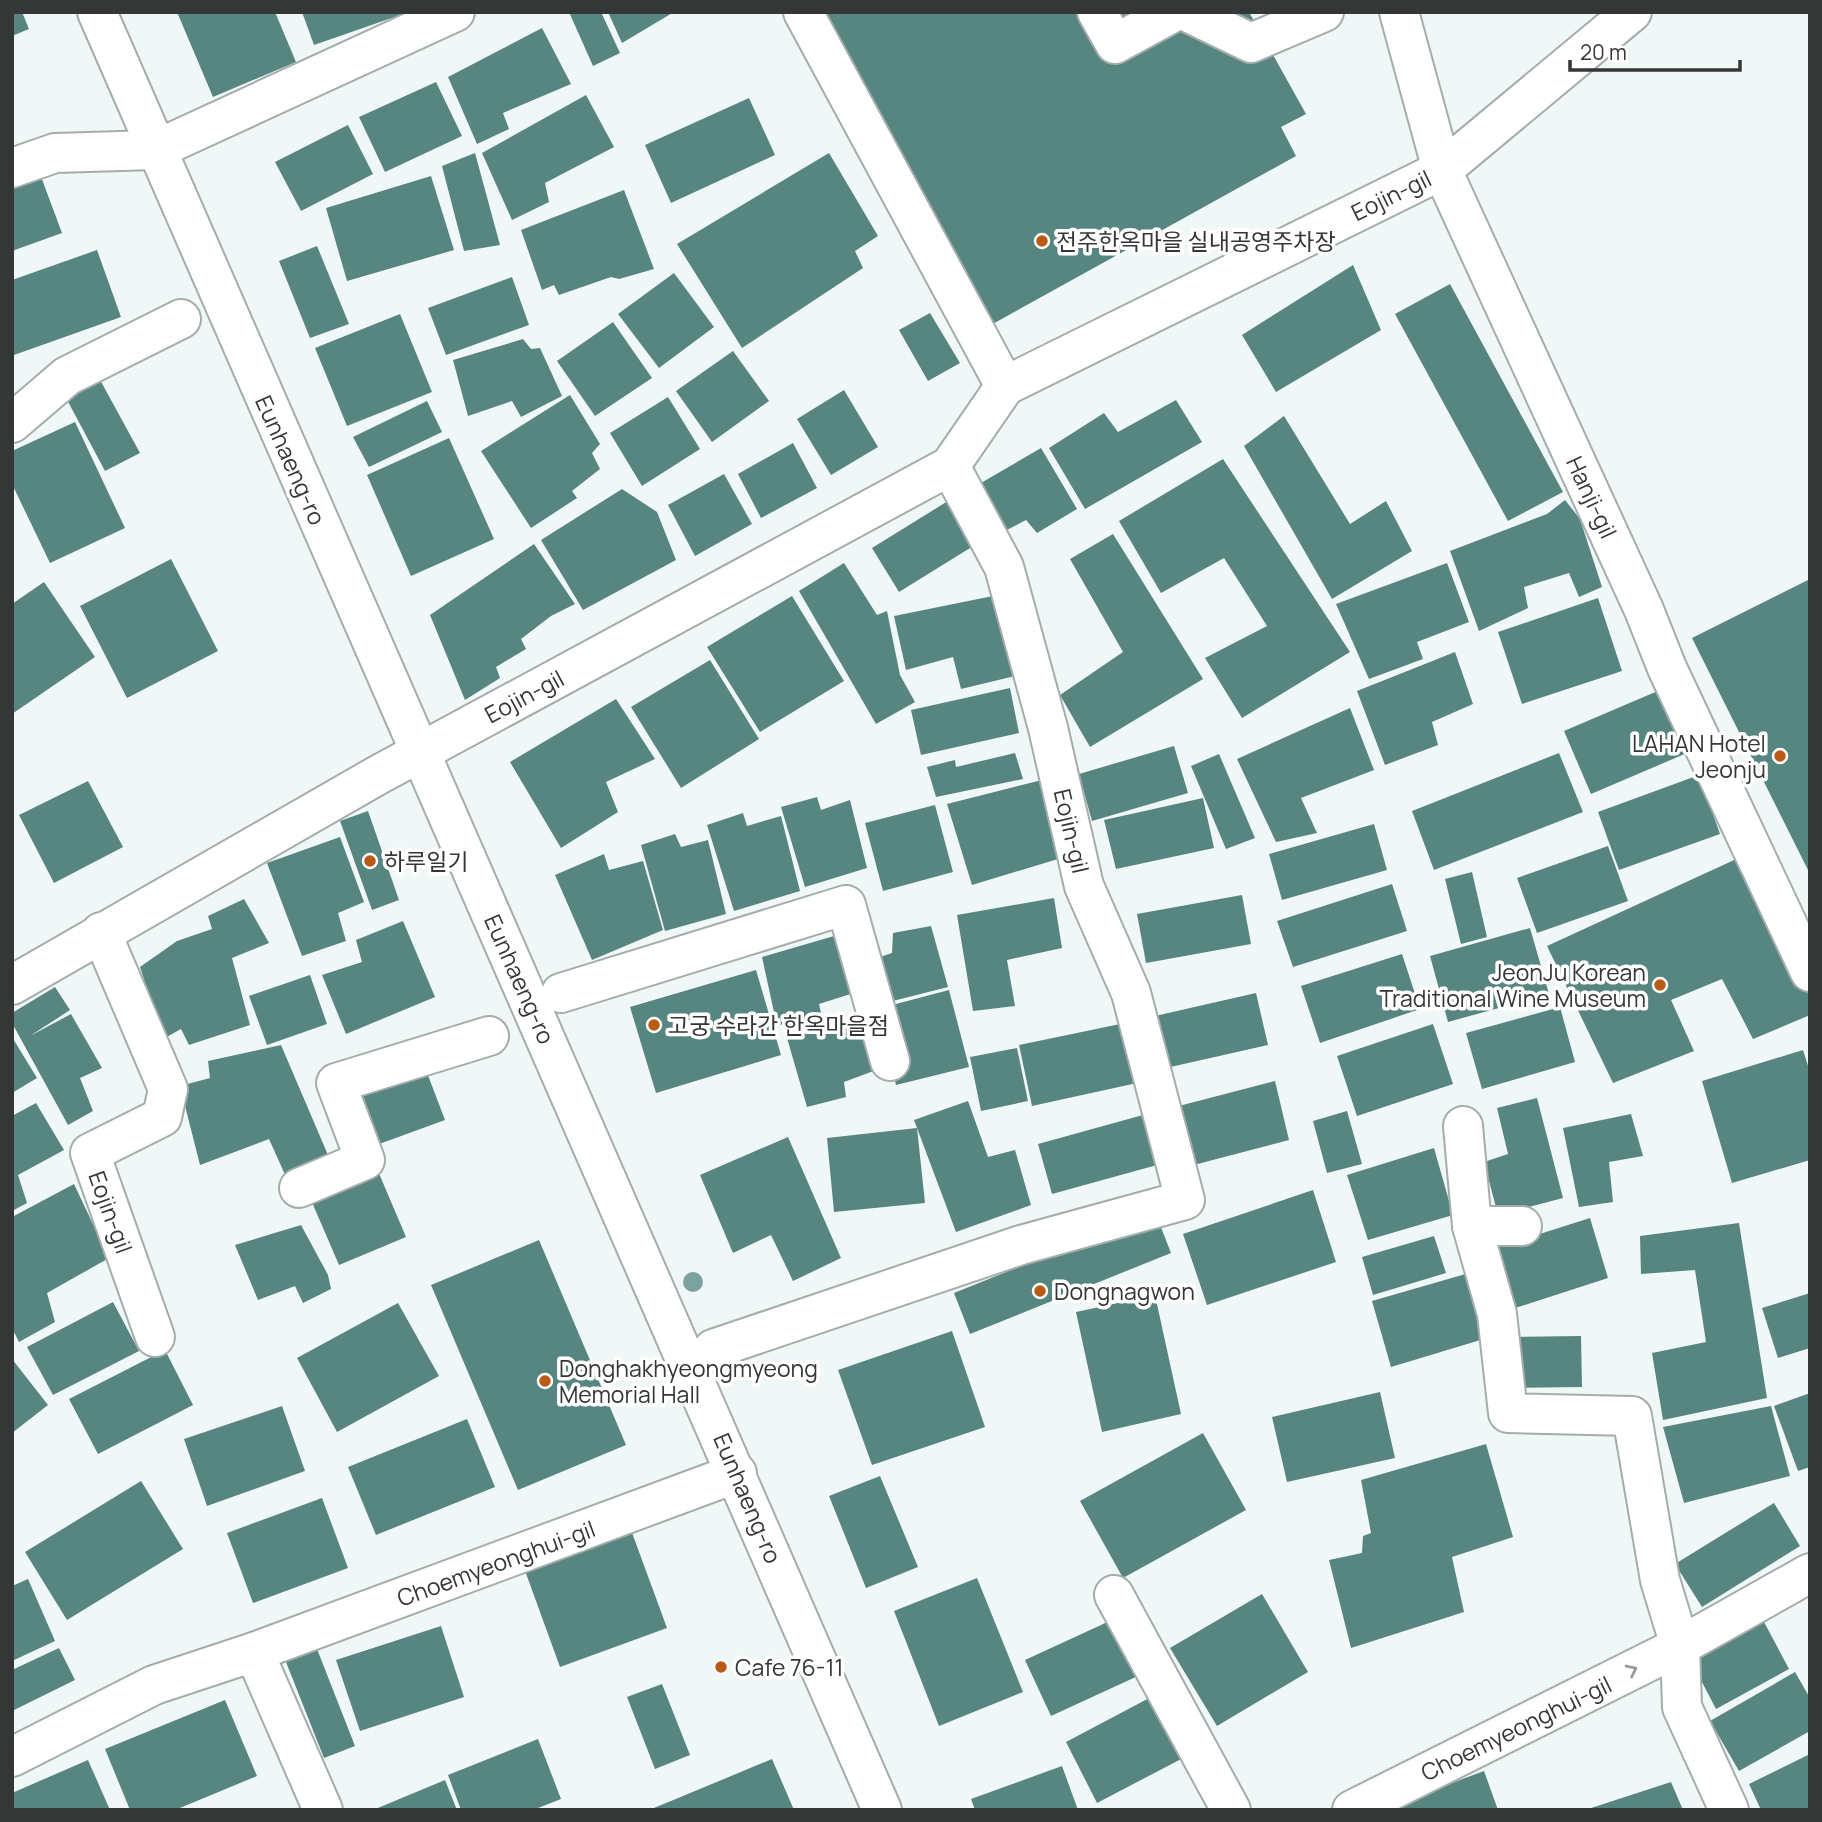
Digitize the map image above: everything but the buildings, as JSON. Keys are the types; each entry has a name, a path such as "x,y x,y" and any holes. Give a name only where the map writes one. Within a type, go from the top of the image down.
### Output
{"street":[{"name":"Eunhaeng-ro","path":"97,12 882,1810"},
{"path":"12,167 55,153 155,150 455,12"},
{"path":"803,12 1005,386"},
{"path":"1097,12 1115,44 1174,12"},
{"path":"1187,12 1251,43 1324,12"},
{"name":"Hanji-gil","path":"1399,12 1441,170 1644,610 1667,668 1810,972"},
{"name":"Eojin-gil","path":"12,985 419,752 950,466 1005,386 1441,170 1632,12"},
{"path":"12,423 66,376 181,319"},
{"name":"Eojin-gil","path":"713,1349 1021,1245 1185,1200 1131,993 1084,886 1048,728 1004,567 950,466"},
{"name":"Eunhaeng-ro","path":"561,993 846,905 890,1061"},
{"name":"Eojin-gil","path":"101,932 168,1089 162,1117 90,1153 155,1337"},
{"path":"299,1188 365,1160 336,1083 489,1036"},
{"path":"1464,1126 1472,1226 1497,1314 1508,1413 1632,1416 1660,1580 1680,1646 1682,1707 1728,1810"},
{"path":"1472,1226 1522,1226"},
{"name":"Choemyeonghui-gil","path":"12,1757 154,1685 254,1652 737,1473"},
{"name":"Choemyeonghui-gil","path":"1352,1810 1680,1646 1810,1573"},
{"path":"1114,1595 1231,1810"},
{"path":"254,1652 323,1810"}],"place":[{"name":"전주한옥마을 실내공영주차장","path":"1042,241"},
{"name":"LAHAN Hotel Jeonju","path":"1780,756"},
{"name":"하루일기","path":"370,861"},
{"name":"JeonJu Korean Traditional Wine Museum","path":"1660,985"},
{"name":"고궁 수라간 한옥마을점","path":"654,1025"},
{"name":"Dongnagwon","path":"1040,1291"},
{"name":"Donghakhyeongmyeong Memorial Hall","path":"545,1381"},
{"name":"Cafe 76-11","path":"721,1667"}]}
